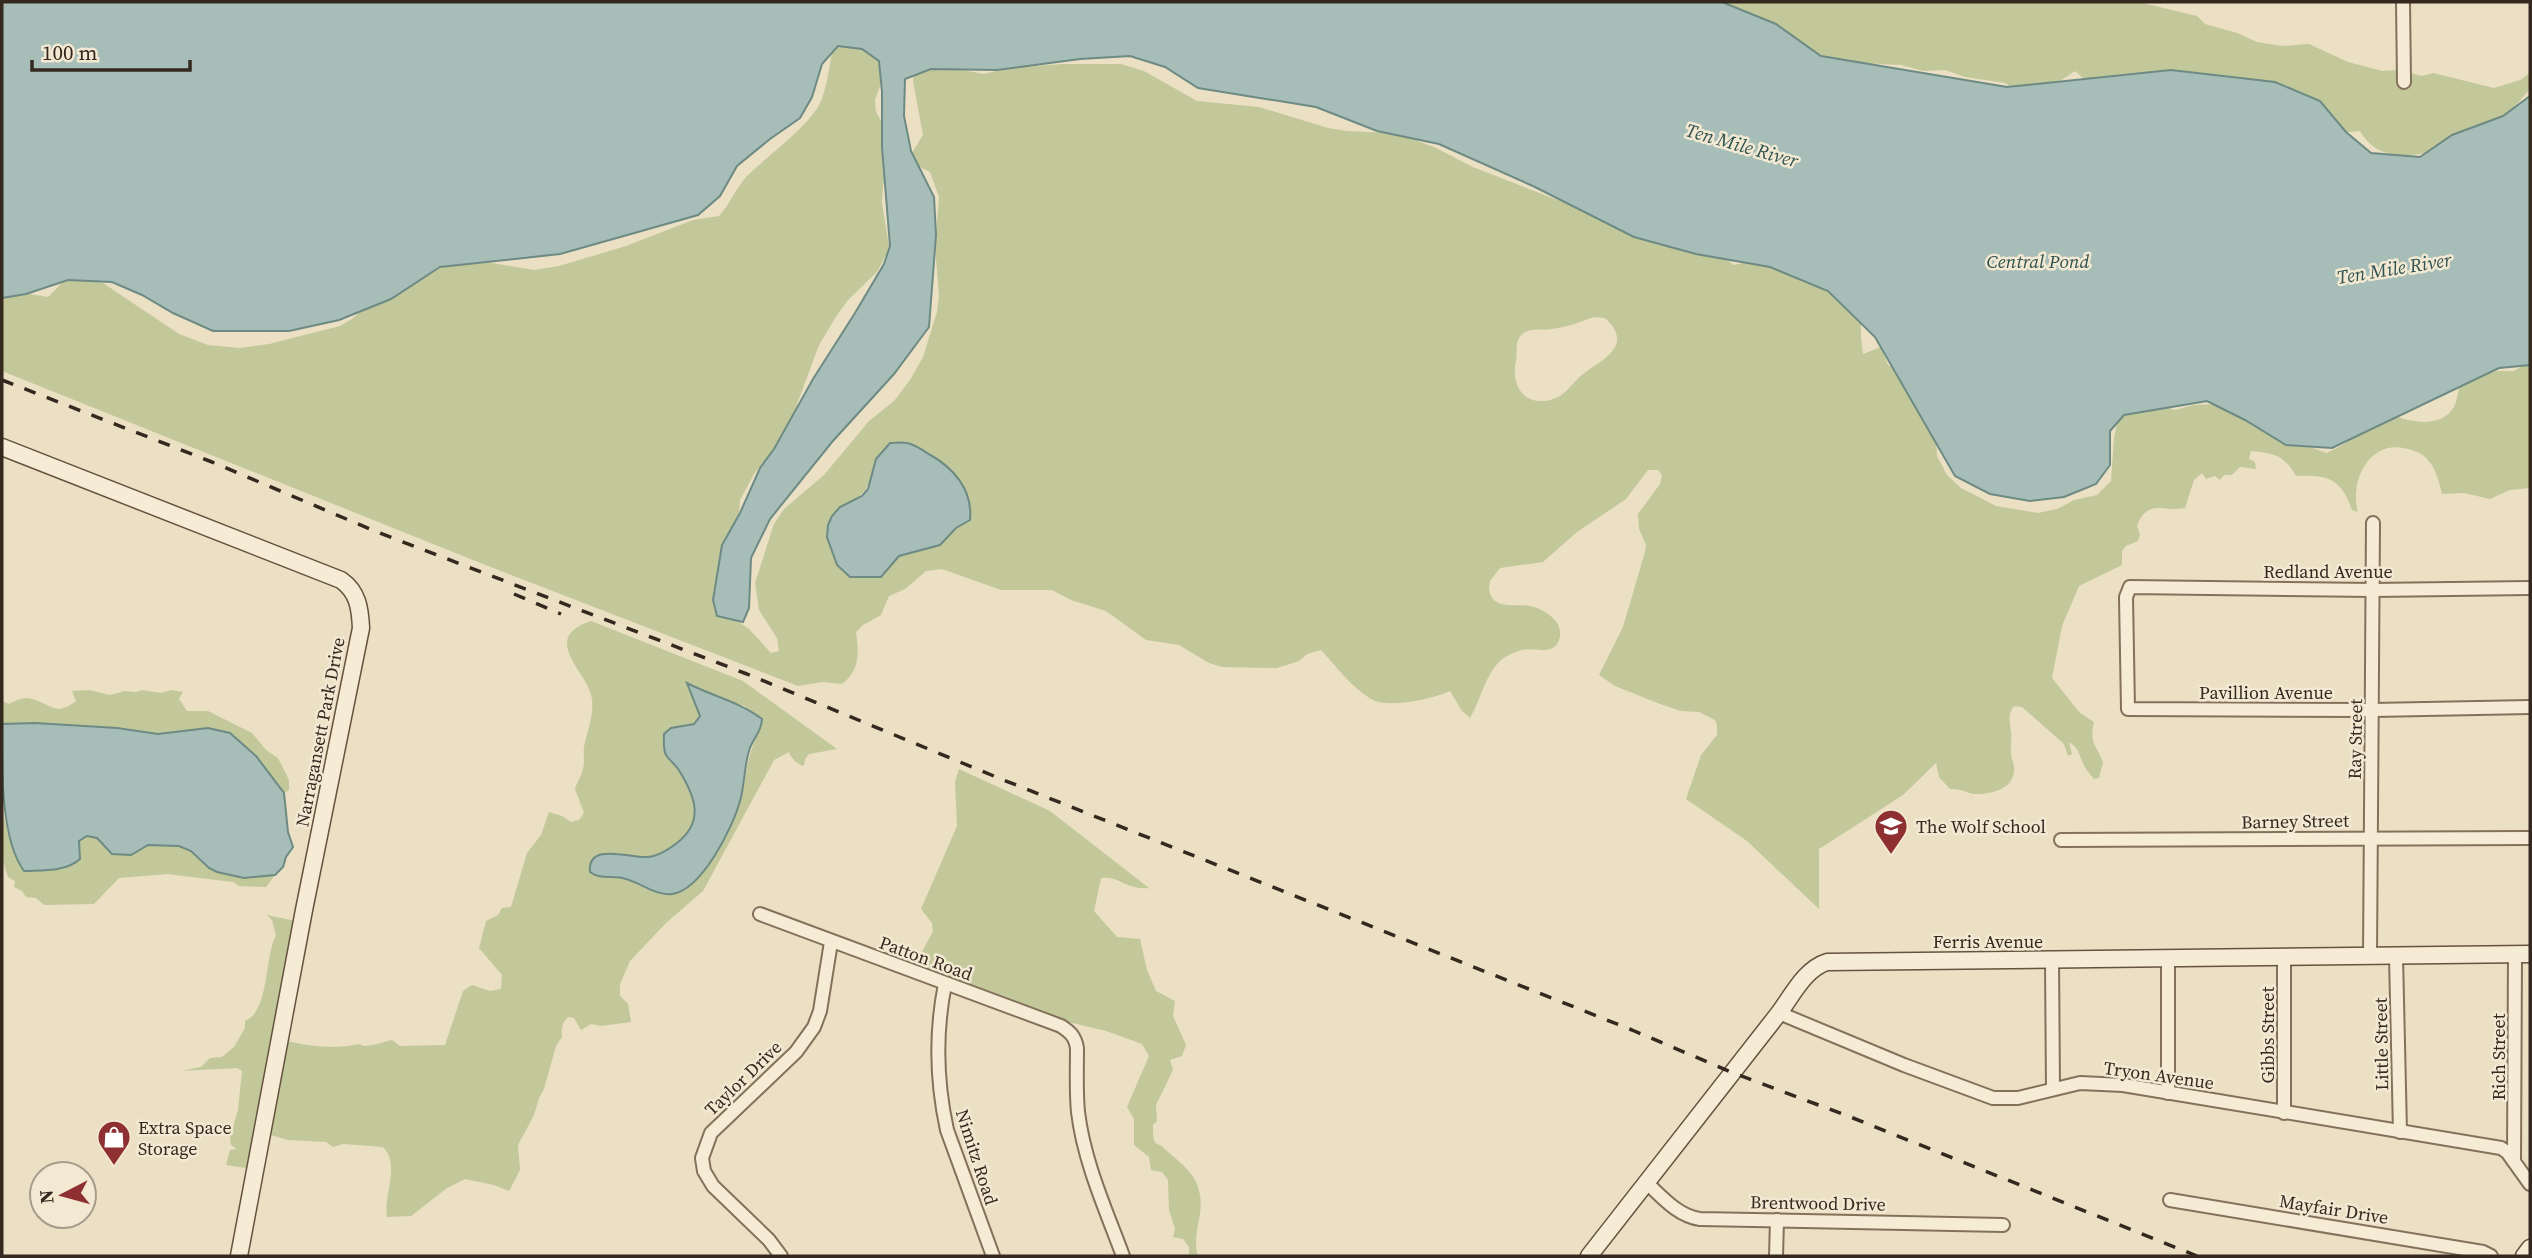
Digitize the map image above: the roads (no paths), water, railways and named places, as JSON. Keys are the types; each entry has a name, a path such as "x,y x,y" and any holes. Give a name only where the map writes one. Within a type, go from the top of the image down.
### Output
{"street":[{"path":"2403,2 2404,82"},
{"name":"Narragansett Park Drive","path":"2,447 341,580 357,597 361,628 304,910 239,1256"},
{"name":"Ray Street","path":"2370,956 2373,523"},
{"name":"Redland Avenue","path":"2128,709 2126,597 2130,587 2373,590 2530,588"},
{"name":"Pavillion Avenue","path":"2128,709 2373,710 2530,707"},
{"name":"Barney Street","path":"2061,840 2530,838"},
{"name":"Patton Road","path":"760,914 1060,1026 1072,1033 1076,1040 1078,1112 1083,1140 1123,1256"},
{"name":"Taylor Drive","path":"778,1256 769,1240 713,1186 704,1171 702,1158 711,1133 796,1052 814,1027 820,1011 831,942"},
{"name":"Ferris Avenue","path":"1589,1256 1808,972 1827,962 2523,954"},
{"name":"Rich Street","path":"2514,1160 2523,954"},
{"name":"Little Street","path":"2396,956 2400,1132"},
{"name":"Gibbs Street","path":"2284,957 2284,1113"},
{"path":"2168,959 2168,1093"},
{"path":"2052,960 2053,1089"},
{"name":"Nimitz Road","path":"945,984 937,1049 942,1108 947,1130 993,1256"},
{"name":"Tryon Avenue","path":"1779,1013 1993,1098 2018,1098 2080,1083 2097,1083 2501,1148 2514,1160"},
{"path":"2514,1160 2530,1184"},
{"name":"Brentwood Drive","path":"1646,1182 1689,1218 2003,1224"},
{"name":"Mayfair Drive","path":"2169,1200 2483,1252 2491,1256"},
{"path":"1776,1256 1777,1220"},
{"path":"2524,1256 2530,1248"}],"water":[{"name":"Central Pond","path":"2,2 1722,2 1776,24 1821,56 2007,87 2171,70 2275,82 2320,101 2346,132 2371,153 2420,157 2452,135 2503,116 2530,96 2530,365 2499,368 2332,448 2286,445 2207,401 2124,415 2110,431 2110,465 2096,484 2064,497 2030,501 1990,494 1955,476 1875,337 1828,291 1770,267 1696,254 1634,237 1535,187 1439,144 1377,131 1316,107 1198,88 1165,67 1130,56 1080,59 997,70 931,69 905,79 904,116 911,151 934,197 936,235 929,327 894,374 832,442 770,519 751,558 749,608 743,622 717,616 713,600 722,545 760,468 884,264 890,246 882,147 879,61 862,49 838,46 822,64 812,97 800,118 737,166 720,196 698,215 560,254 440,267 391,299 339,320 289,331 213,331 112,282 68,280 26,294 2,298"},
{"path":"890,443 915,446 953,472 965,489 970,520 956,528 940,545 899,556 881,577 850,577 837,565 827,537 828,525 840,507 862,496 868,489 876,459"},
{"path":"687,683 745,708 762,719 748,754 742,794 731,826 705,870 683,890 672,894 660,893 622,878 603,877 590,872 591,863 603,854 641,857 656,855 677,843 691,827 695,809 690,791 679,770 664,751 664,734 671,728 694,724 700,716"},
{"path":"35,723 117,728 158,734 208,728 230,733 256,756 284,793 288,832 293,847 283,867 275,875 244,878 217,872 191,851 179,846 148,845 131,855 112,854 97,838 87,836 79,841 80,859 74,863 54,870 24,871 16,857 6,821 2,724"}],"railway":[{"path":"2,380 212,462 377,532 747,674 1001,779 2197,1256"},
{"path":"514,594 561,614"}],"place":[{"name":"The Wolf School","path":"1891,856"},
{"name":"Extra Space Storage","path":"114,1167"}],"water label":[{"name":"Ten Mile River","path":"1742,145"},
{"name":"Ten Mile River","path":"2394,268"}]}
